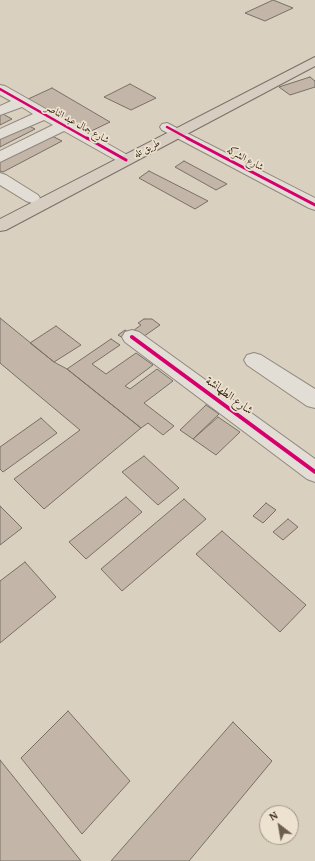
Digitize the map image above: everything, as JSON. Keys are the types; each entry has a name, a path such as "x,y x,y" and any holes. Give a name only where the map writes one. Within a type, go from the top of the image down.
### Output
{"main road":[{"name":"طريق تله","path":"0,226 121,157 315,52"},
{"name":"طريق تله","path":"177,127 315,61"},
{"name":"طريق تله","path":"0,214 121,157"}],"street":[{"name":"شارع جمال عبد الناصر","path":"1,91 121,157"},
{"path":"0,112 21,102"},
{"path":"0,135 44,114"},
{"path":"0,157 64,125"},
{"name":"شارع الشركه","path":"177,127 315,195"},
{"name":"شارع الشركه","path":"177,127 315,205"},
{"path":"0,178 32,198"},
{"name":"شارع الطهانشة","path":"132,336 315,472"},
{"path":"254,360 315,400"}],"building":[{"path":"273,0 293,8 265,21 245,13"},
{"path":"310,77 315,81 315,87 290,95 279,87"},
{"path":"130,84 156,98 131,110 104,97"},
{"path":"52,88 110,122 81,136 26,100"},
{"path":"1,113 12,119 0,125"},
{"path":"25,124 35,129 0,147 0,137"},
{"path":"52,136 62,141 3,172 0,171 0,162"},
{"path":"184,161 227,184 216,190 175,167"},
{"path":"149,171 208,201 195,209 139,178"},
{"path":"0,318 54,362 67,369 141,428 44,509 14,479 80,430 0,363"},
{"path":"144,319 152,319 160,325 133,344 118,335 125,330 130,333 141,325 138,323"},
{"path":"56,326 81,345 54,362 30,343"},
{"path":"111,339 120,345 92,364 106,374 136,353 153,365 125,386 130,389 157,369 173,381 144,403 174,426 163,435 148,423 141,428 67,369"},
{"path":"206,405 219,414 193,439 180,430"},
{"path":"218,417 240,432 216,455 193,439"},
{"path":"41,418 57,433 3,472 0,469 0,447"},
{"path":"144,456 179,488 158,505 122,472"},
{"path":"126,497 142,512 86,559 69,542"},
{"path":"184,499 206,519 122,591 101,569"},
{"path":"266,503 276,510 263,523 253,516"},
{"path":"0,506 22,528 0,545"},
{"path":"288,519 298,527 283,540 273,532"},
{"path":"222,531 306,605 280,632 196,554"},
{"path":"25,562 56,597 0,643 0,581"},
{"path":"68,711 130,781 82,834 21,758"},
{"path":"233,722 272,761 189,861 111,861"},
{"path":"0,760 81,861 0,861"}],"cycle path":[{"path":"0,89 126,160"},
{"path":"167,127 315,205"},
{"path":"132,337 315,472"}]}
